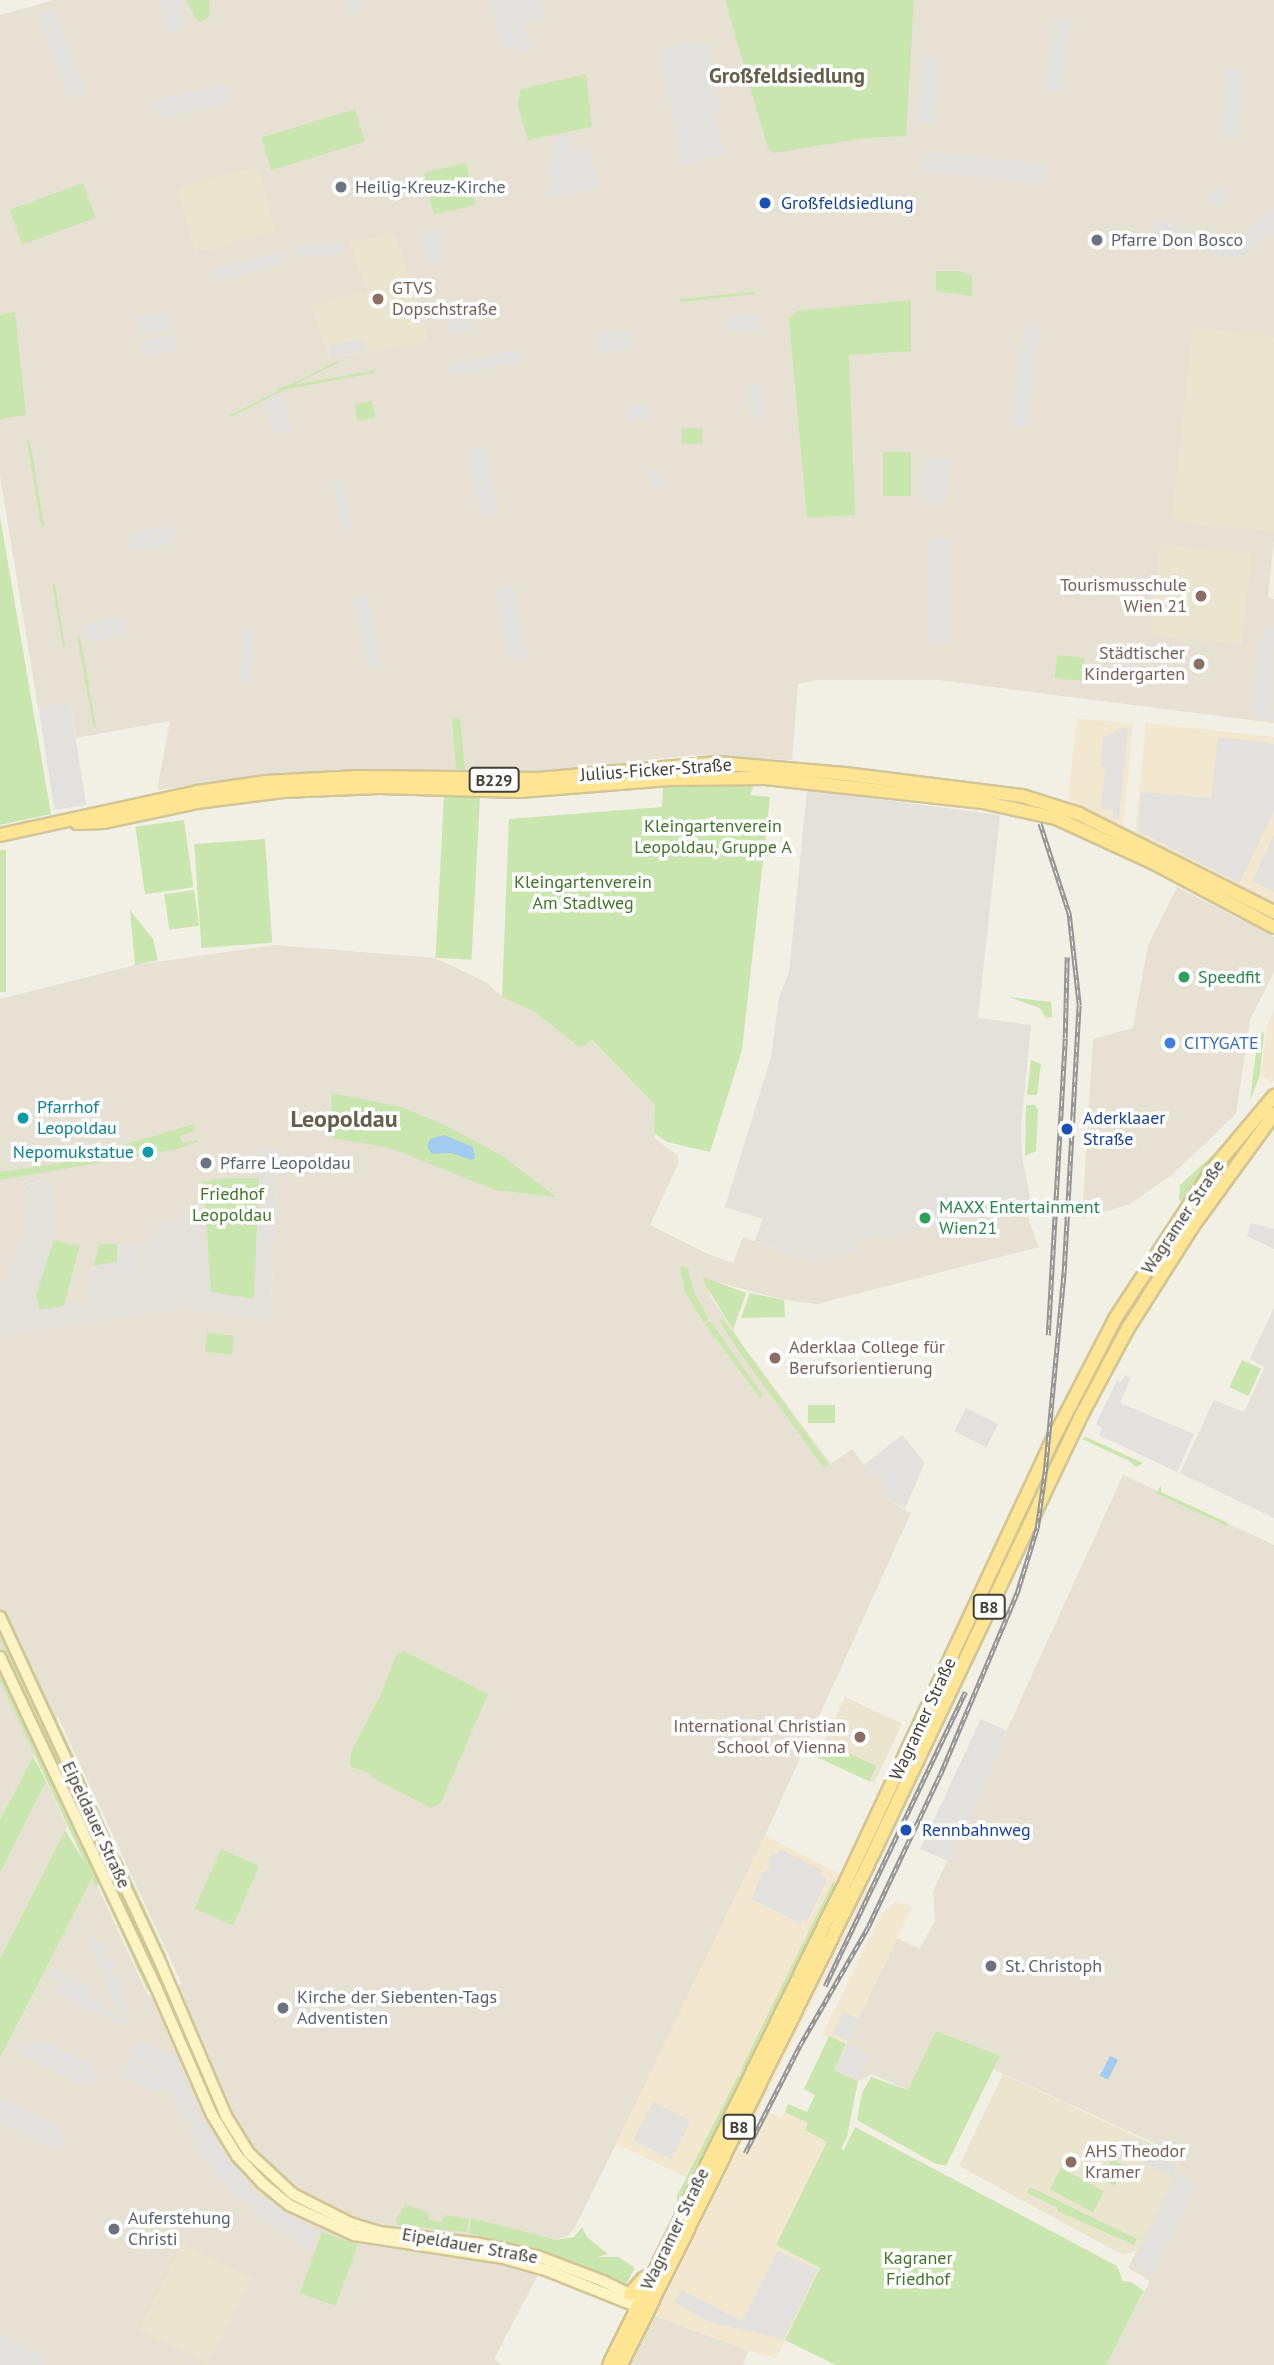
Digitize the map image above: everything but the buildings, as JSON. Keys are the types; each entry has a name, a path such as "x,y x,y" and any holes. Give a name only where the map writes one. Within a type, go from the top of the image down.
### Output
{"main road":[{"name":"Julius-Ficker-Straße","path":"0,835 56,824 104,822 197,802 284,791 379,787 534,791 670,779 765,778 983,802 1036,812 1075,825 1274,912"},
{"name":"Julius-Ficker-Straße","path":"1176,868 1274,926"},
{"name":"Wagramer Straße","path":"621,2365 652,2275 848,1879 1049,1447 1115,1319 1212,1170 1274,1097"},
{"name":"Wagramer Straße","path":"609,2365 642,2309 872,1856 1082,1414 1128,1328 1192,1227 1274,1114"},
{"name":"Eipeldauer Straße","path":"0,1617 155,1953 226,2116 249,2153 293,2194 322,2212 350,2223 379,2232 476,2243 528,2254 584,2272 630,2294"},
{"name":"Eipeldauer Straße","path":"0,1657 156,1987 212,2115 237,2156 262,2183 289,2205 354,2235 515,2261 642,2309"},
{"path":"642,2309 630,2294 643,2279 652,2275"}],"shaded area":[{"path":"54,0 1274,0 1274,540 1268,597 1274,599 1274,723 939,680 817,680 798,684 792,760 692,755 551,771 342,769 251,776 157,790 170,721 76,738 70,703 38,708 0,476 0,15"},
{"path":"161,0 179,0 184,28 166,32"},
{"path":"345,0 363,0 366,9 350,14"},
{"path":"489,0 542,0 545,18 527,21 524,25 526,35 530,35 533,49 524,51 516,45 504,48"},
{"path":"55,9 85,93 69,98 39,15"},
{"path":"1055,17 1071,19 1062,91 1046,89"},
{"path":"694,42 696,47 708,44 720,111 714,113 725,155 682,164 661,55 668,47"},
{"path":"923,56 939,57 934,124 918,123"},
{"path":"1227,68 1243,69 1238,138 1222,137"},
{"path":"227,84 231,102 160,118 156,100"},
{"path":"568,134 572,152 590,149 598,189 545,198 554,179 548,176 556,137"},
{"path":"925,152 1047,165 1045,184 923,171"},
{"path":"258,167 275,232 195,253 178,188"},
{"path":"1219,188 1225,191 1228,197 1225,203 1219,206 1213,203 1210,197 1213,191"},
{"path":"1274,207 1274,229 1239,258 1210,255 1212,238 1235,240"},
{"path":"1154,221 1179,223 1178,229 1185,229 1184,239 1152,235"},
{"path":"440,229 445,262 430,265 420,232"},
{"name":"GTVS Dopschstraße","path":"391,234 396,237 430,341 329,359 311,304 367,293 349,241"},
{"path":"344,242 345,253 298,257 297,246"},
{"path":"281,252 284,264 216,281 213,269"},
{"path":"170,312 173,329 140,334 138,318"},
{"path":"469,314 472,330 450,334 447,318"},
{"path":"757,314 759,330 729,334 727,318"},
{"path":"1024,326 1040,328 1028,427 1012,425"},
{"path":"1193,328 1274,337 1274,532 1175,522 1172,516"},
{"path":"629,330 632,348 599,353 596,335"},
{"path":"173,334 176,350 144,356 141,340"},
{"path":"363,339 365,352 330,357 328,344"},
{"path":"522,350 524,362 451,375 449,367 452,363"},
{"path":"763,384 766,417 751,418 748,385"},
{"path":"285,394 291,431 273,434 267,402 271,401 271,396"},
{"path":"648,403 649,419 628,420 627,404"},
{"path":"486,447 499,513 481,516 468,450"},
{"path":"927,458 948,459 946,504 925,503"},
{"path":"648,470 660,470 666,486 655,489"},
{"path":"343,479 352,529 342,531 333,481"},
{"path":"167,526 177,527 175,539 169,539 170,544 132,551 130,533"},
{"path":"930,539 950,539 950,642 930,642"},
{"name":"Tourismusschule Wien 21","path":"1160,545 1249,553 1251,557 1242,645 1151,635"},
{"path":"513,585 527,657 509,660 495,588"},
{"path":"367,594 381,667 368,669 354,596"},
{"path":"123,617 126,635 90,642 89,636 85,636 83,624"},
{"path":"1265,626 1274,627 1270,711 1274,712 1274,720 1258,719 1259,713 1252,712 1261,638 1264,638"},
{"path":"243,627 253,628 250,683 240,682"},
{"path":"70,703 86,805 55,810 38,708"},
{"path":"1077,718 1133,724 1123,826 1068,800"},
{"path":"1146,723 1274,737 1274,902 1135,833"},
{"path":"1120,728 1128,729 1119,819 1113,818 1113,810 1101,809 1105,766 1101,765 1103,738"},
{"path":"1218,737 1274,744 1274,812 1239,883 1138,831 1141,792 1211,798"},
{"path":"807,790 1000,815 978,1018 1031,1025 1021,1126 1022,1156 1031,1203 1028,1210 999,1217 997,1211 988,1214 986,1211 894,1238 891,1232 857,1242 858,1249 813,1262 755,1241 763,1219 725,1207 771,1057 779,997 789,972"},
{"path":"1274,835 1274,892 1252,881"},
{"name":"CITYGATE","path":"1177,887 1274,937 1274,972 1250,1020 1236,1114 1173,1174 1130,1204 1082,1219 1093,1039 1133,1028 1148,945"},
{"path":"275,945 435,958 486,982 502,997 535,1012 580,1048 591,1040 655,1105 654,1138 678,1156 678,1164 650,1225 708,1254 733,1263 743,1237 813,1262 858,1248 857,1242 891,1232 894,1238 987,1211 997,1211 999,1217 1031,1212 1029,1221 1039,1247 817,1304 785,1300 705,1279 711,1297 742,1344 831,1464 852,1449 874,1478 883,1472 887,1499 911,1513 768,1829 661,2053 574,2229 567,2236 556,2240 494,2359 502,2365 0,2365 0,2060 93,1876 148,1996 182,1984 58,1717 33,1756 0,1820 0,1336 183,1308 270,1320 279,1150 260,1149 259,1178 203,1181 206,1224 193,1224 184,1214 184,1219 156,1239 141,1245 88,1288 90,1301 64,1306 80,1247 54,1240 56,1218 51,1180 26,1184 28,1202 24,1235 0,1291 0,999 135,965","holes":["381,1694 431,1808 372,1778 372,1774 349,1766 353,1750"]},
{"path":"1274,1009 1274,1080 1271,1083 1261,1075 1268,1024"},
{"path":"260,1149 279,1149 270,1321 183,1308 0,1336 0,1291 24,1235 28,1202 26,1185 51,1180 56,1218 54,1243 36,1295 39,1310 90,1301 88,1288 99,1244 141,1245 156,1239 158,1220 184,1219 184,1214 193,1214 193,1224 206,1224 211,1291 254,1298"},
{"path":"1251,1223 1274,1229 1274,1249 1247,1236"},
{"path":"117,1244 135,1244 134,1272 117,1274 116,1270 92,1273 94,1266 117,1262"},
{"path":"1274,1308 1274,1518 1180,1473 1214,1400 1244,1412 1265,1367 1250,1359"},
{"path":"1125,1375 1131,1378 1120,1403 1194,1434 1177,1472 1099,1435 1102,1428 1096,1424 1117,1380 1121,1382"},
{"path":"966,1408 998,1424 986,1448 954,1431"},
{"path":"902,1435 925,1463 905,1508 887,1499 883,1473 874,1478 864,1465"},
{"path":"1123,1475 1274,1545 1274,2365 1106,2365 1150,2281 1128,2268 1183,2156 993,2069 998,2059 937,2031 908,2090 872,2074 858,2081 834,2070 897,1938 920,1949 935,1920 933,1892"},
{"name":"International Christian School of Vienna","path":"845,1697 902,1724 874,1783 817,1757"},
{"path":"981,1719 1007,1731 968,1826 965,1825 948,1861 920,1849"},
{"path":"46,1781 67,1826 0,1959 0,1873"},
{"path":"765,1835 868,1889 739,2149 748,2154 769,2112 781,2118 785,2112 808,2123 805,2130 828,2142 776,2245 820,2268 776,2358 749,2351 655,2316 716,2191 616,2144"},
{"path":"780,1849 822,1870 820,1874 827,1880 807,1922 802,1920 801,1924 752,1899 761,1874 771,1866 767,1863 772,1853 777,1855"},
{"path":"896,1901 912,1907 846,2044 822,2034 881,1915"},
{"path":"93,1938 107,1947 102,1956 116,1964 110,1974 124,1982 117,1994 126,1999 124,2006 131,2012 128,2016 113,2003 107,1977 90,1945"},
{"path":"54,1968 90,1986 86,1993 101,2001 98,2006 127,2020 125,2024 77,2004 74,1998 58,1995 60,1992 55,1989 57,1985 62,1987 65,1982 51,1975"},
{"path":"843,2012 858,2019 848,2041 833,2034"},
{"path":"40,2039 95,2067 93,2071 98,2076 95,2082 88,2082 86,2086 12,2050 19,2044 29,2049 31,2044 36,2046"},
{"path":"139,2040 175,2058 201,2113 196,2116 200,2123 205,2121 218,2144 250,2183 247,2187 260,2200 264,2197 300,2223 318,2230 309,2249 252,2211 255,2206 245,2198 242,2201 227,2186 203,2156 189,2130 194,2128 190,2120 184,2121 169,2088 159,2093 122,2075 129,2058 165,2074 131,2056"},
{"path":"847,2044 869,2054 858,2079 836,2070"},
{"name":"AHS Theodor Kramer","path":"1003,2074 1182,2158 1137,2250 1123,2255 959,2166"},
{"path":"0,2099 62,2129 60,2134 66,2139 63,2145 55,2144 53,2148 0,2122"},
{"path":"653,2102 690,2121 671,2159 633,2140"},
{"path":"1125,2136 1163,2153 1161,2158 1177,2165 1173,2177 1118,2150"},
{"path":"1178,2174 1196,2183 1152,2275 1137,2268 1135,2263"},
{"path":"183,2243 252,2278 208,2364 139,2329"},
{"path":"777,2251 818,2270 784,2339 712,2323 674,2302 682,2290 742,2321"},
{"path":"655,2316 749,2351 743,2364 745,2365 629,2365"},
{"path":"0,2334 48,2358 44,2365 0,2365"}],"green space":[{"path":"186,0 209,0 210,16 201,22 197,20"},
{"path":"725,0 914,0 906,136 865,138 774,153 768,148"},
{"path":"586,74 592,127 528,140 517,104 521,89"},
{"path":"355,109 365,142 271,170 261,138"},
{"path":"466,163 476,205 434,215 424,173"},
{"path":"83,183 96,218 22,244 10,210"},
{"path":"936,271 959,271 972,276 972,296 936,291"},
{"path":"754,292 681,302 680,299"},
{"path":"911,300 911,351 849,355 855,515 807,518 789,319 797,311"},
{"path":"15,312 26,415 0,419 0,315"},
{"path":"337,361 338,363 231,417"},
{"path":"376,370 374,373 277,391 277,388"},
{"path":"372,401 375,418 357,421 354,404"},
{"path":"682,428 702,428 702,444 682,444"},
{"path":"29,439 44,527 38,509 27,441"},
{"path":"883,452 911,452 911,496 883,496"},
{"path":"0,517 51,814 0,825"},
{"path":"52,584 55,584 65,646 63,647"},
{"path":"80,636 96,726 94,729 77,637"},
{"path":"1057,655 1085,658 1082,681 1055,678"},
{"path":"452,718 460,718 465,770 456,769"},
{"path":"743,785 753,787 750,795 770,797 742,1050 710,1152 667,1142 654,1133 655,1105 592,1040 580,1048 535,1012 502,997 509,819 662,807 663,787"},
{"path":"444,796 480,798 471,960 436,958"},
{"path":"184,820 193,887 145,894 135,827"},
{"path":"265,839 272,943 201,948 194,844"},
{"path":"0,850 6,850 6,992 0,992"},
{"path":"194,890 199,926 169,930 164,894"},
{"path":"130,910 153,939 158,960 135,965"},
{"path":"1009,997 1051,1002 1052,1017 1046,1018 1040,1008"},
{"path":"1264,1032 1260,1075 1250,1101 1258,1036"},
{"path":"1031,1060 1041,1064 1037,1095 1027,1095"},
{"path":"331,1093 402,1107 446,1126 501,1155 556,1197 495,1190 390,1148 333,1138"},
{"path":"1026,1105 1035,1105 1038,1110 1036,1151 1025,1156"},
{"path":"194,1124 195,1131 180,1136 182,1143 198,1142 178,1149 0,1180 0,1172 62,1163"},
{"path":"1229,1140 1182,1202 1179,1200 1180,1185"},
{"name":"Friedhof Leopoldau","path":"259,1178 254,1299 211,1292 203,1181"},
{"path":"54,1240 80,1246 64,1306 39,1310 36,1295"},
{"path":"99,1244 117,1244 117,1262 94,1266"},
{"path":"680,1266 688,1268 694,1293 709,1319 704,1323 685,1292"},
{"path":"703,1277 746,1293 733,1330 705,1284"},
{"path":"750,1293 784,1300 785,1317 741,1318"},
{"path":"723,1319 829,1465 824,1468 741,1354 719,1321"},
{"path":"710,1321 763,1395 760,1398 705,1324"},
{"path":"207,1333 234,1336 232,1355 205,1352"},
{"path":"1242,1360 1261,1369 1248,1396 1229,1387"},
{"path":"808,1405 835,1405 835,1423 808,1423"},
{"path":"1086,1437 1143,1463 1136,1467 1129,1461 1082,1439"},
{"path":"1161,1486 1161,1492 1228,1523 1227,1526 1156,1493"},
{"path":"7,1613 101,1814 98,1815 6,1616"},
{"path":"0,1636 101,1845 161,1986 0,1640"},
{"path":"404,1651 488,1694 441,1803 431,1808 372,1778 371,1774 349,1766 352,1750 381,1694 396,1655"},
{"path":"0,1664 102,1883 96,1886 0,1681"},
{"path":"823,1741 876,1766 869,1781 816,1756"},
{"path":"33,1756 46,1781 0,1873 0,1820"},
{"path":"65,1830 93,1876 0,2059 0,1959"},
{"path":"221,1849 259,1866 233,1925 195,1908"},
{"path":"120,1855 167,1956 165,1958 119,1860"},
{"path":"833,1882 838,1883 678,2208 677,2196 740,2076"},
{"path":"103,1886 152,1992 147,1990 101,1889"},
{"path":"936,2031 1000,2056 946,2166 934,2163 857,2120 862,2093 871,2077 908,2090"},
{"name":"Kagraner Friedhof","path":"829,2036 846,2044 834,2070 858,2081 847,2137 841,2149 844,2150 855,2127 1117,2266 1123,2281 1131,2282 1144,2291 1106,2365 836,2365 785,2340 820,2268 776,2245 827,2142 805,2130 808,2123 785,2112 788,2104 807,2112 815,2095 804,2089"},
{"path":"1112,2159 1125,2166 1115,2185 1102,2178"},
{"path":"1061,2168 1104,2191 1093,2212 1050,2189"},
{"path":"1030,2187 1137,2239 1134,2245 1057,2211 1058,2208 1027,2193"},
{"path":"405,2204 429,2213 428,2220 442,2222 444,2215 469,2219 466,2232 398,2225 396,2220"},
{"path":"471,2218 556,2240 574,2237 582,2227 587,2237 608,2254 597,2257 618,2257 635,2268 626,2284 541,2250 469,2233"},
{"path":"322,2232 358,2245 335,2306 300,2293"}],"water":[{"path":"444,1135 473,1147 475,1158 471,1160 451,1153 432,1154 427,1147 430,1139"},
{"path":"1110,2056 1118,2060 1108,2080 1100,2076"}],"railway":[{"path":"745,2153 800,2045 868,1927 940,1775 1017,1593 1037,1528 1045,1472 1064,1271 1079,1005 1069,914 1040,824"},
{"path":"1048,1335 1067,957"},
{"path":"825,1986 965,1692"}],"place":[{"name":"Heilig-Kreuz-Kirche","path":"341,187"},
{"name":"Großfeldsiedlung","path":"765,203"},
{"name":"Pfarre Don Bosco","path":"1097,240"},
{"name":"GTVS Dopschstraße","path":"378,299"},
{"name":"Tourismusschule Wien 21","path":"1201,596"},
{"name":"Städtischer Kindergarten","path":"1199,664"},
{"name":"Speedfit","path":"1184,977"},
{"name":"CITYGATE","path":"1170,1043"},
{"name":"Pfarrhof Leopoldau","path":"23,1118"},
{"name":"Aderklaaer Straße","path":"1067,1129"},
{"name":"Nepomukstatue","path":"148,1152"},
{"name":"Pfarre Leopoldau","path":"206,1163"},
{"name":"MAXX Entertainment Wien21","path":"925,1218"},
{"name":"Aderklaa College für Berufsorientierung","path":"775,1358"},
{"name":"International Christian School of Vienna","path":"860,1737"},
{"name":"Rennbahnweg","path":"906,1830"},
{"name":"St. Christoph","path":"991,1966"},
{"name":"Kirche der Siebenten-Tags Adventisten","path":"283,2008"},
{"name":"AHS Theodor Kramer","path":"1071,2162"},
{"name":"Auferstehung Christi","path":"114,2229"}],"district":[{"name":"Großfeldsiedlung","path":"787,76"},
{"name":"Leopoldau","path":"344,1119"}],"park label":[{"name":"Kleingartenverein Leopoldau, Gruppe A","path":"713,837"},
{"name":"Kleingartenverein Am Stadlweg","path":"583,893"}]}
